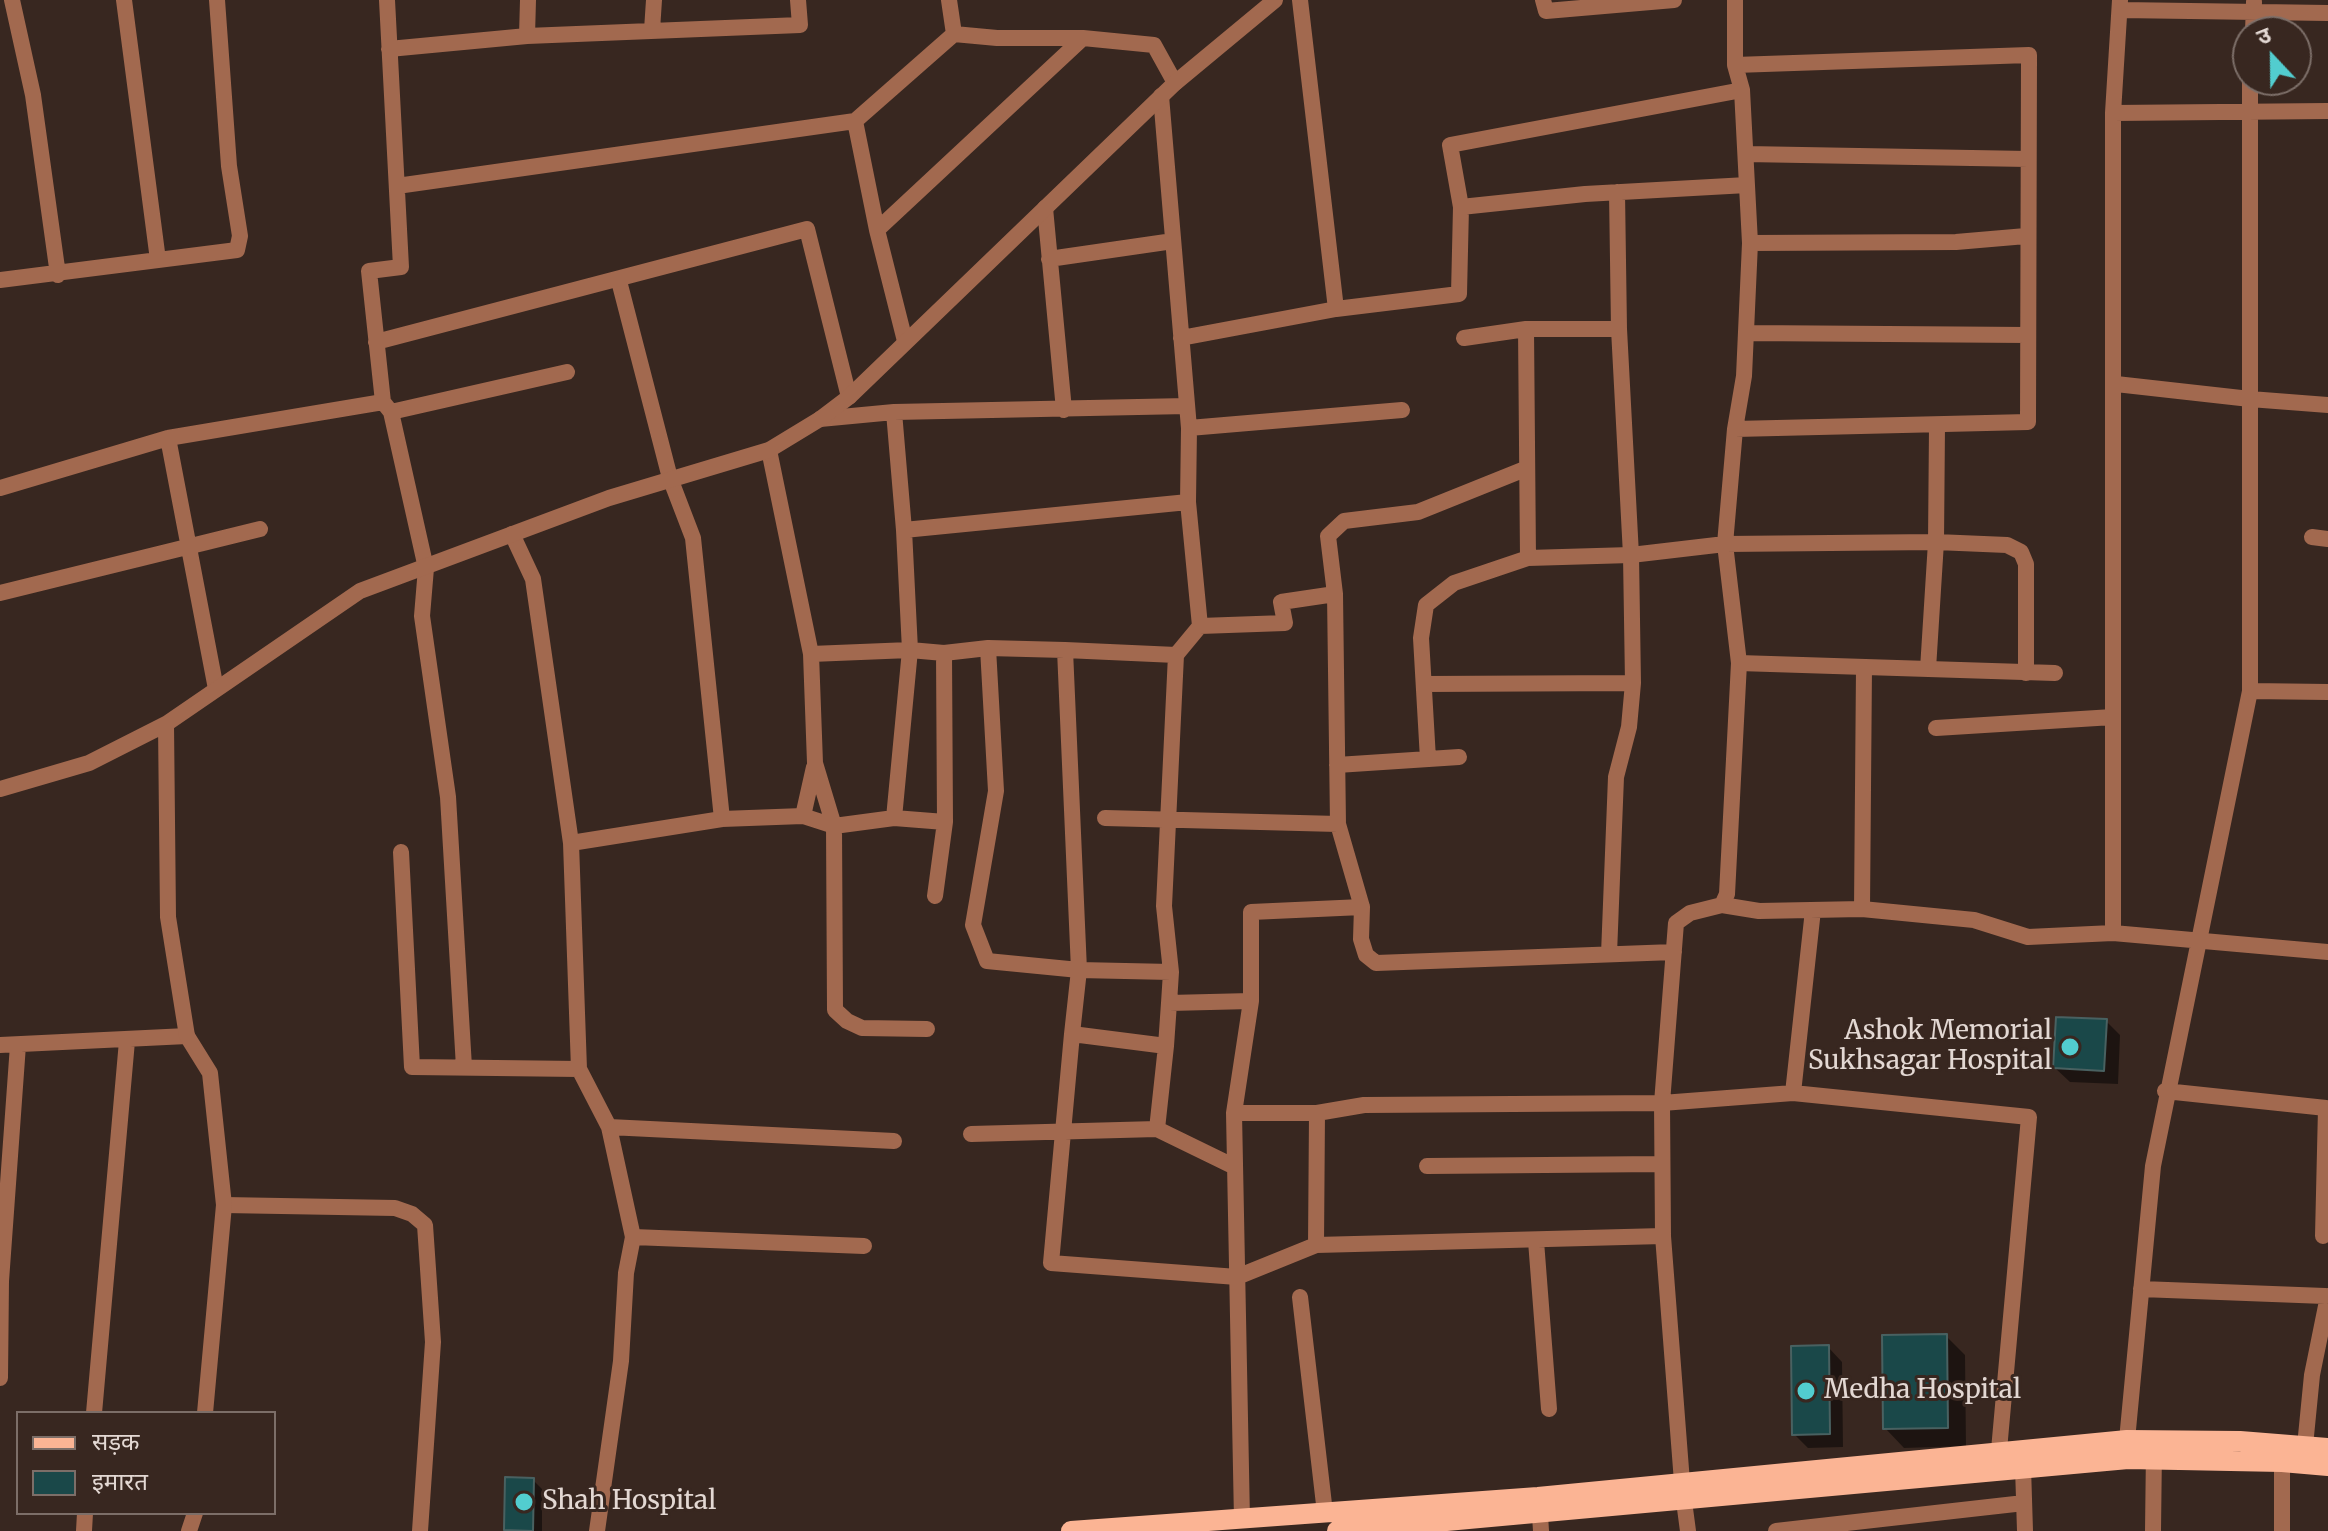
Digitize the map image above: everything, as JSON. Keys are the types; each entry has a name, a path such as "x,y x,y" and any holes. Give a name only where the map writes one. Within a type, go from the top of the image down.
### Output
{"main road":[{"path":"1337,1531 1396,1516 1422,1527 1540,1523 1683,1492 1999,1450 2127,1440 2154,1448 2328,1466"},
{"path":"1071,1531 1325,1513 1396,1516 2023,1467 2154,1448 2328,1448"}],"street":[{"path":"12,0 33,95 58,275"},
{"path":"124,0 158,260"},
{"path":"0,280 237,250 240,236 229,166 217,0"},
{"path":"387,0 401,267 369,271 387,407 426,568 422,616 448,797 464,1067"},
{"path":"527,36 528,0"},
{"path":"652,30 654,0"},
{"path":"389,49 527,36 800,25 798,0"},
{"path":"949,0 954,34"},
{"path":"0,789 89,763 166,724 360,591 670,478 769,450 820,419 849,397 1175,83 1275,0"},
{"path":"1300,0 1336,309"},
{"path":"1543,0 1546,11 1674,0"},
{"path":"1722,905 1727,894 1739,663 1725,544 1747,333 1750,243 1742,90 1735,65 1735,0"},
{"path":"2113,933 2116,384 2113,113 2121,5 2254,5 2328,13"},
{"path":"397,186 855,121 954,34 997,38 1083,38 1154,45 1175,83"},
{"path":"877,230 1083,38"},
{"path":"1735,65 2029,55 2026,236 2028,422 1735,429"},
{"path":"1181,338 1336,309 1459,294 1461,207 1450,145 1742,90"},
{"path":"1157,1129 1171,972 1164,906 1176,655 1200,626 1188,502 1189,428 1161,96"},
{"path":"2127,1440 2153,1166 2165,1091 2250,691 2249,96"},
{"path":"2113,113 2328,111"},
{"path":"855,121 877,230 905,341"},
{"path":"1746,154 2028,159"},
{"path":"1461,207 1617,192 1747,185"},
{"path":"1609,954 1616,777 1629,727 1633,683 1631,555 1619,329 1617,192"},
{"path":"1045,208 1064,410"},
{"path":"376,342 619,281 807,229 849,397"},
{"path":"1750,243 1956,242 2026,236"},
{"path":"1049,259 1173,241"},
{"path":"619,281 670,478 693,538 722,819"},
{"path":"1464,338 1526,329 1619,329"},
{"path":"1526,329 1528,558"},
{"path":"1747,333 2027,335"},
{"path":"0,488 168,438 387,407 567,372"},
{"path":"2116,384 2328,405"},
{"path":"820,419 894,412 1187,406"},
{"path":"1189,428 1402,410"},
{"path":"894,412 910,650 894,818"},
{"path":"1928,669 1936,542 1937,426"},
{"path":"168,438 216,689"},
{"path":"769,450 811,654 815,763 834,826 835,1010 847,1021 862,1028 927,1029"},
{"path":"1525,469 1418,512 1344,521 1328,536 1335,594 1338,824 1362,907 1361,939 1366,955 1376,963 1674,952"},
{"path":"904,530 1188,502"},
{"path":"0,593 189,544 260,529"},
{"path":"512,534 533,579 571,843 579,1069 609,1127 633,1237 626,1273 621,1361 597,1531"},
{"path":"1428,759 1421,638 1426,605 1454,583 1528,558 1631,555 1725,544 1936,542 2007,545 2021,552 2026,564 2026,673"},
{"path":"1200,626 1285,623 1281,602 1335,594"},
{"path":"811,654 910,650 944,653 988,648 1176,655"},
{"path":"988,648 996,791 973,925 987,961 1079,970 1171,972"},
{"path":"1065,650 1079,970 1051,1263 1237,1277 1316,1245 1663,1236"},
{"path":"935,896 945,822 944,653"},
{"path":"1739,663 2055,673"},
{"path":"1862,909 1864,667"},
{"path":"1424,684 1633,683"},
{"path":"2250,691 2328,692"},
{"path":"1936,728 2113,717"},
{"path":"166,724 168,917 187,1036 210,1073 224,1205 205,1411"},
{"path":"1337,765 1459,757"},
{"path":"803,816 815,763"},
{"path":"571,843 722,819 803,816 834,826 894,818 945,822"},
{"path":"1105,818 1338,824"},
{"path":"401,852 412,1067 579,1069"},
{"path":"1688,1531 1663,1236 1662,1103 1676,923 1690,913 1722,905 1759,911 1862,909 1974,920 2028,937 2113,933 2197,944 2328,952"},
{"path":"1242,1520 1234,1113 1251,1001 1251,912 1362,907"},
{"path":"1793,1093 1813,910"},
{"path":"1169,1003 1251,1001"},
{"path":"1072,1034 1166,1046"},
{"path":"0,1045 187,1036"},
{"path":"94,1411 127,1041"},
{"path":"0,1367 1,1281 18,1045"},
{"path":"2165,1091 2326,1108 2323,1236"},
{"path":"1234,1113 1317,1113 1364,1105 1662,1103 1793,1093 2029,1117 1999,1450"},
{"path":"1316,1245 1317,1113"},
{"path":"609,1127 894,1141"},
{"path":"971,1134 1064,1134 1157,1129 1235,1167"},
{"path":"1427,1166 1662,1164"},
{"path":"224,1205 395,1208 412,1214 425,1225 433,1342 420,1531"},
{"path":"633,1237 864,1246"},
{"path":"1536,1241 1549,1409"},
{"path":"2141,1289 2327,1296 2305,1446"},
{"path":"1300,1297 1325,1513"},
{"path":"2153,1531 2154,1448"},
{"path":"2282,1462 2282,1531"},
{"path":"2023,1467 2025,1531"},
{"path":"1776,1531 2024,1503"}],"building":[{"path":"2056,1017 2107,1019 2104,1071 2053,1068"},
{"path":"1947,1334 1948,1428 1883,1429 1882,1335"},
{"path":"1829,1345 1830,1434 1792,1435 1791,1346"},
{"path":"505,1477 534,1478 533,1531 504,1530"}],"place":[{"name":"Ashok Memorial Sukhsagar Hospital","path":"2070,1047"},
{"name":"Medha Hospital","path":"1806,1391"},
{"name":"Shah Hospital","path":"524,1502"}]}
